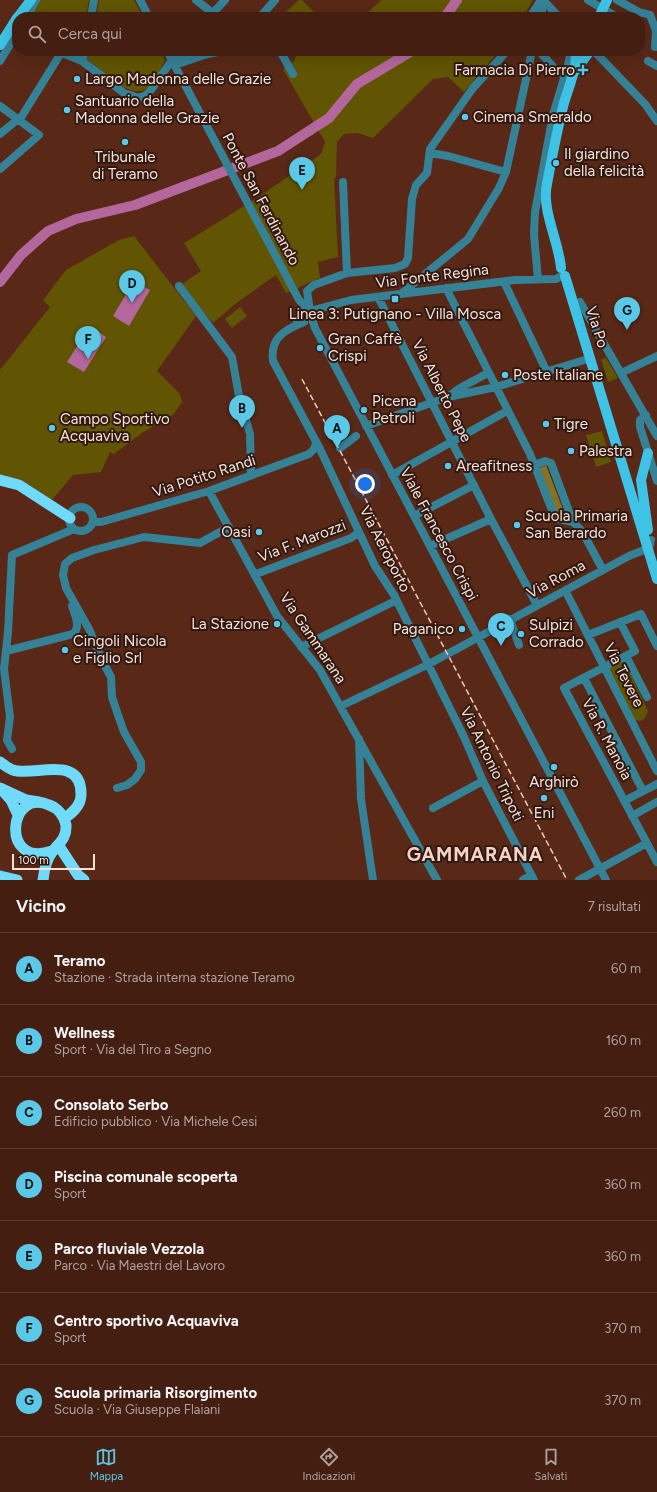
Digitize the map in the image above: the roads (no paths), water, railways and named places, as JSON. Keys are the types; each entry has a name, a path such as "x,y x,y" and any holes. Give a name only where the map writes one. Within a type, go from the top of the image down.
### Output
{"highway":[{"path":"0,480 19,484 72,523"},
{"path":"0,762 14,771 64,770 72,774 80,787 81,796 72,814 64,818"},
{"path":"1,789 26,800 54,806 64,818 66,833 56,849 44,875"},
{"path":"1,789 10,800 18,814"},
{"path":"39,802 30,804 18,814 14,831 16,839 20,846 35,854 44,854 56,849"},
{"path":"56,849 84,880"},
{"path":"35,854 44,875"},
{"path":"0,876 17,880"}],"main road":[{"path":"21,12 30,0"},
{"path":"601,12 607,0"},
{"path":"0,45 12,25"},
{"path":"576,301 564,271 548,178 560,122 574,73 581,56"},
{"name":"Via Po","path":"576,301 589,323 612,416 641,499 657,579"},
{"name":"Via Po","path":"576,301 607,418 657,561"},
{"path":"619,453 623,457 636,498 641,499 641,480 648,453"},
{"path":"649,540 657,569"}],"street":[{"path":"30,12 36,0"},
{"path":"92,12 94,0"},
{"path":"140,0 146,12"},
{"path":"196,0 212,12"},
{"path":"218,12 225,0"},
{"path":"264,12 275,0"},
{"path":"534,12 543,0"},
{"path":"542,12 543,0"},
{"path":"543,0 555,12"},
{"path":"588,0 608,12"},
{"path":"617,0 635,12"},
{"path":"654,13 656,33 655,47"},
{"path":"0,61 12,41"},
{"path":"0,134 22,116 57,56"},
{"path":"69,56 82,61 129,96 135,98 143,97 186,56"},
{"path":"82,61 84,56"},
{"name":"Ponte San Ferdinando","path":"170,56 299,300 306,316"},
{"path":"175,65 201,56"},
{"path":"283,56 293,74"},
{"path":"306,316 307,293 314,285 347,273 395,268 405,264 408,258 412,199 416,185 427,173 430,153 435,142 473,88 502,56"},
{"path":"402,294 468,239 499,188 506,172 534,56"},
{"path":"540,56 564,76"},
{"path":"542,279 534,235 535,212 553,115 564,76 580,56"},
{"path":"590,56 602,61 634,93 657,119"},
{"path":"648,61 657,66"},
{"path":"0,106 39,135 0,169"},
{"path":"430,153 448,156 506,172"},
{"path":"343,182 347,273"},
{"name":"Via Fonte Regina","path":"306,316 324,308 351,300 446,288 542,279 564,271"},
{"path":"504,282 546,370"},
{"path":"179,286 232,357 239,396 250,434 251,474"},
{"path":"446,288 534,465 555,518 573,522"},
{"name":"Via Alberto Pepe","path":"378,297 491,519 537,605"},
{"name":"Viale Francesco Crispi","path":"306,316 315,328 606,880"},
{"name":"Via Aeroporto","path":"306,316 277,337 273,345 272,362 316,443 358,533 395,601 427,665"},
{"path":"589,323 621,373 657,436"},
{"path":"621,373 657,356"},
{"path":"366,426 448,397 496,387 546,370 591,358"},
{"path":"448,397 460,388 488,373"},
{"path":"392,475 507,411"},
{"path":"646,415 640,420 657,481"},
{"path":"340,448 356,436"},
{"name":"Via Potito Randi","path":"93,522 101,522 209,491 251,474 270,469 309,454 314,449 316,443"},
{"path":"534,465 545,461 551,463 573,522 582,531 603,570"},
{"path":"414,516 474,485"},
{"name":"Via Gammarana","path":"209,491 256,574 277,616 320,670 359,737 361,799 373,880"},
{"path":"80,507 84,508 92,515 93,522 85,530 72,523 73,511 80,507"},
{"path":"430,546 491,519"},
{"path":"12,749 7,740 10,717 4,679 12,555 72,523"},
{"path":"6,651 24,648 76,632 77,626 63,575 65,564 72,558 94,550 144,537 200,542 229,527"},
{"name":"Via F. Marozzi","path":"256,574 351,538 358,533"},
{"name":"Via Roma","path":"341,706 427,665 510,619 566,592 649,540"},
{"name":"Via Tevere","path":"566,592 657,771"},
{"path":"69,596 89,628 102,662 111,677 112,698 124,732 141,762 141,770 136,779 127,785 117,788"},
{"path":"301,647 395,601"},
{"path":"588,635 641,614 657,646"},
{"path":"510,619 519,645"},
{"name":"Via R. Manoia","path":"620,622 635,651 564,688 657,862"},
{"path":"626,656 647,697"},
{"name":"Via Antonio Tripoti","path":"427,665 454,717 483,781 533,877"},
{"path":"584,678 643,790"},
{"path":"359,737 437,880"},
{"path":"433,808 483,781"},
{"path":"624,801 657,784"},
{"path":"632,816 657,802"},
{"path":"579,880 647,843"},
{"path":"523,880 533,877"}],"waterway":[{"path":"449,12 457,0"},
{"path":"0,282 21,255 48,231 76,219 135,205 278,151 329,118 357,84 404,56"}],"railway":[{"path":"302,379 567,880"}],"place":[{"name":"Farmacia Di Pierro","path":"583,70"},
{"name":"Largo Madonna delle Grazie","path":"77,79"},
{"name":"Santuario della Madonna delle Grazie","path":"67,110"},
{"name":"Cinema Smeraldo","path":"465,117"},
{"name":"Tribunale di Teramo","path":"125,142"},
{"name":"Il giardino della felicità","path":"556,163"},
{"name":"Parco fluviale Vezzola","path":"302,190"},
{"name":"Linea 3: Putignano - Villa Mosca","path":"395,299"},
{"name":"Piscina comunale scoperta","path":"132,303"},
{"name":"Scuola primaria Risorgimento","path":"627,330"},
{"name":"Gran Caffè Crispi","path":"320,348"},
{"name":"Centro sportivo Acquaviva","path":"88,359"},
{"name":"Poste Italiane","path":"505,375"},
{"name":"Picena Petroli","path":"364,410"},
{"name":"Tigre","path":"546,424"},
{"name":"Campo Sportivo Acquaviva","path":"52,428"},
{"name":"Wellness","path":"242,428"},
{"name":"Teramo","path":"337,448"},
{"name":"Palestra","path":"571,451"},
{"name":"Areafitness","path":"448,466"},
{"name":"Scuola Primaria San Berardo","path":"517,525"},
{"name":"Oasi","path":"259,532"},
{"name":"La Stazione","path":"277,624"},
{"name":"Paganico","path":"462,629"},
{"name":"Sulpizi Corrado","path":"521,634"},
{"name":"Consolato Serbo","path":"501,646"},
{"name":"Cingoli Nicola e Figlio Srl","path":"65,650"},
{"name":"Arghirò","path":"554,767"},
{"name":"Eni","path":"544,798"}],"district":[{"name":"GAMMARANA","path":"475,854"}]}
